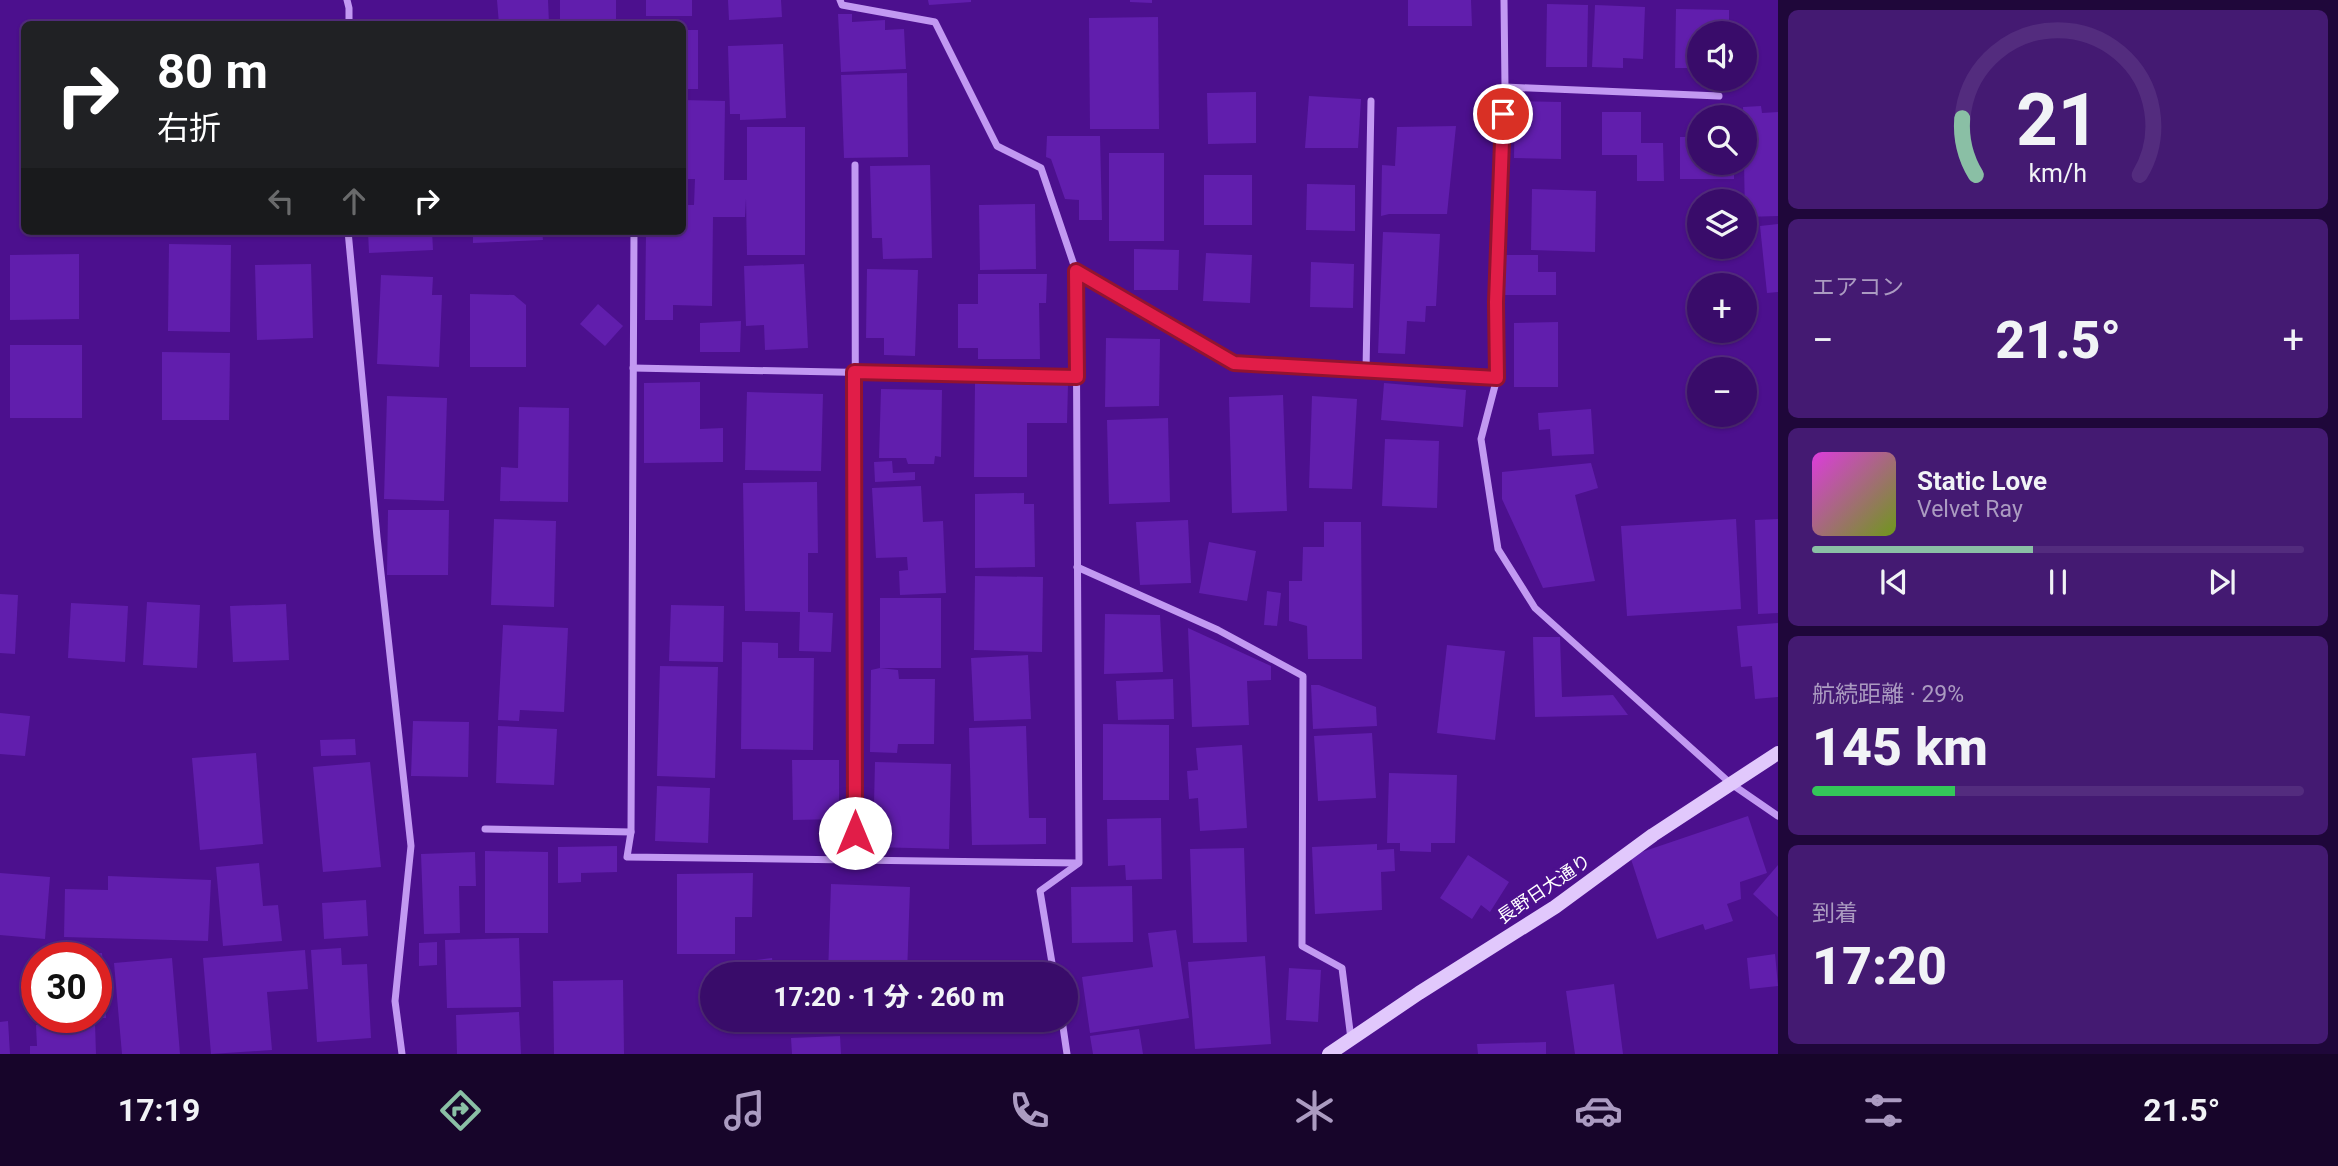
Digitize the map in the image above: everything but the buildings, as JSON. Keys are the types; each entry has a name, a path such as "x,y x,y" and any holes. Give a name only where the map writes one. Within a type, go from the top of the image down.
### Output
{"street":[{"path":"347,0 349,21"},
{"path":"840,0 842,5 935,22 997,146 1041,168 1076,271 1079,863"},
{"path":"1504,0 1504,87 1496,302 1497,378 1481,439 1498,548 1535,608 1730,783 1778,816"},
{"path":"1504,87 1719,96"},
{"path":"1366,371 1371,100"},
{"path":"855,165 856,860"},
{"path":"348,235 411,846 395,1001 402,1054"},
{"path":"634,235 631,832 627,856 1079,863"},
{"path":"1076,271 1234,363 1497,378"},
{"path":"633,368 1077,377"},
{"path":"1077,567 1218,630 1303,676 1302,947 1342,968 1351,1039"},
{"name":"長野日大通り","path":"1329,1054 1555,907 1653,835 1778,753"},
{"path":"485,829 631,832"},
{"path":"1052,962 1040,891 1079,863"},
{"path":"1064,1032 1067,1054"}],"route":[{"path":"855,833 854,372 1077,377 1076,271 1234,363 1497,378 1496,302 1503,114"}]}
